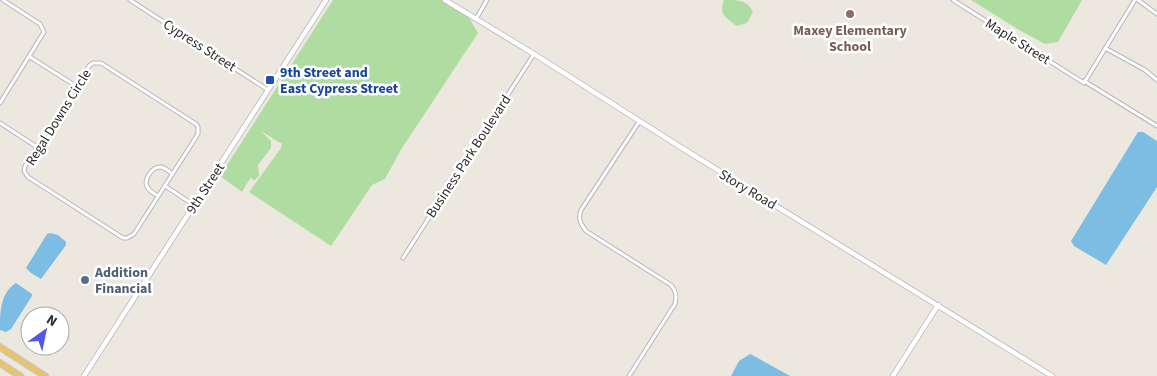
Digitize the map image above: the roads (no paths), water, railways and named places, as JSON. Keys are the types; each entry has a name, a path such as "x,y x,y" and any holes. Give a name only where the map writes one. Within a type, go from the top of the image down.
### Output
{"highway":[{"path":"0,347 45,376"},
{"path":"0,363 20,376"}],"street":[{"name":"9th Street","path":"84,376 326,0"},
{"name":"Story Road","path":"445,0 534,54 639,122 938,304 1052,376"},
{"path":"475,19 487,0"},
{"name":"Maple Street","path":"953,0 1157,126"},
{"path":"1084,82 1136,0 1157,14"},
{"path":"0,103 44,35 40,24 2,1"},
{"name":"Cypress Street","path":"133,1 269,90"},
{"path":"1105,48 1145,70 1157,80"},
{"name":"Business Park Boulevard","path":"403,258 534,54"},
{"path":"30,57 76,86"},
{"name":"Regal Downs Circle","path":"102,63 198,127 198,134 165,186 134,234 127,238 123,238 26,175 25,166 76,86 89,66 102,63"},
{"path":"629,376 675,304 677,299 675,290 586,231 580,224 578,217 639,122"},
{"path":"0,123 37,147"},
{"path":"158,196 148,190 146,184 146,180 152,170 156,167 161,167 172,174"},
{"path":"165,186 194,205"},
{"path":"893,376 938,304"}],"water":[{"path":"1138,132 1143,132 1157,141 1157,187 1106,265 1074,246 1071,241"},
{"path":"47,234 58,235 66,242 66,245 41,279 26,268"},
{"path":"16,283 32,294 32,296 26,306 20,306 20,315 11,329 6,332 0,330 0,317 4,298"},
{"path":"750,354 790,376 731,376 739,361"}],"place":[{"name":"Maxey Elementary School","path":"850,14"},
{"name":"9th Street and East Cypress Street","path":"270,80"},
{"name":"Addition Financial","path":"85,280"}]}
